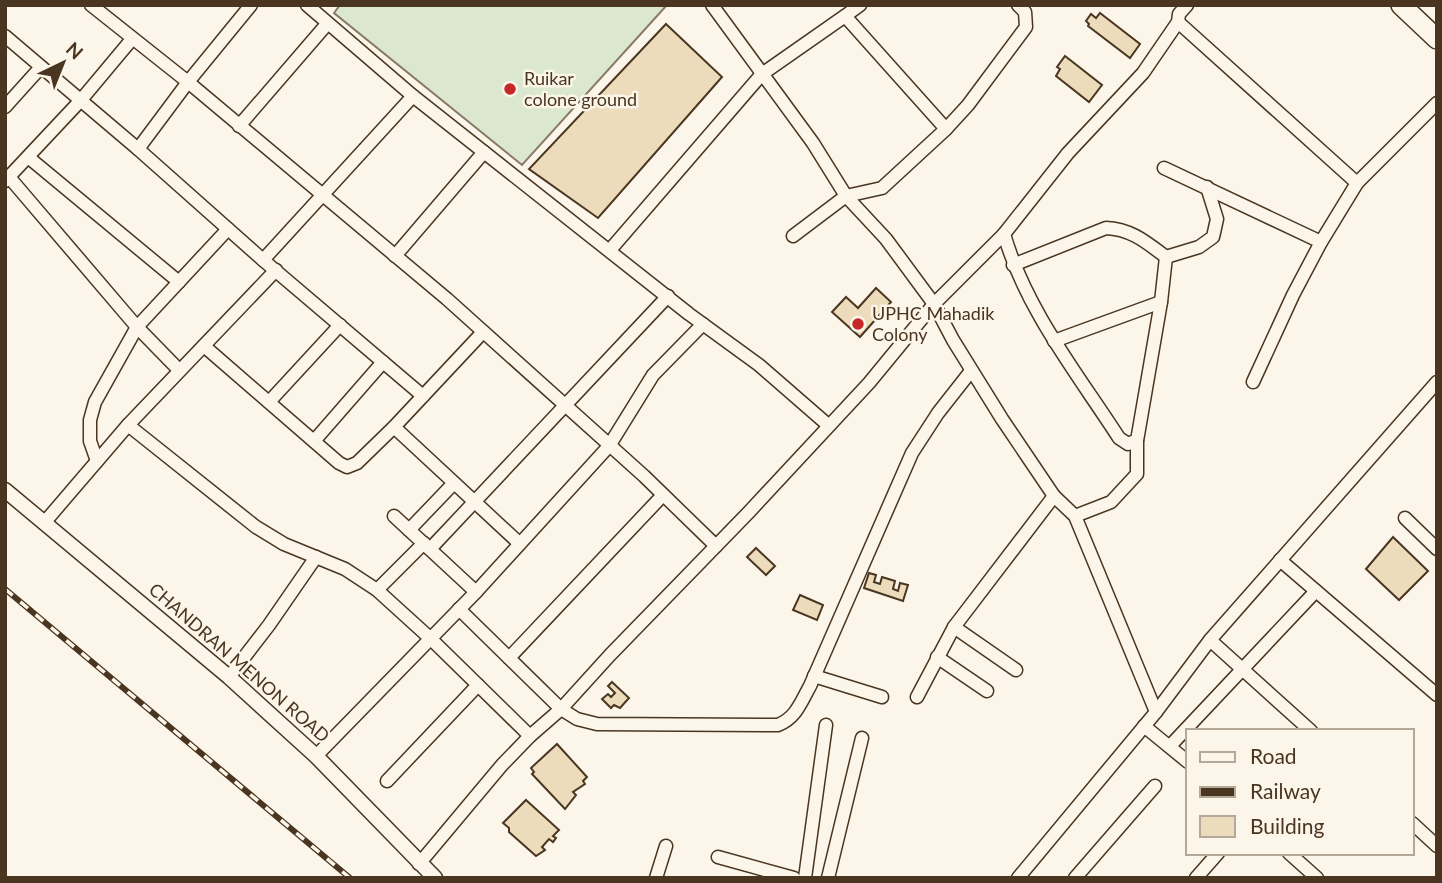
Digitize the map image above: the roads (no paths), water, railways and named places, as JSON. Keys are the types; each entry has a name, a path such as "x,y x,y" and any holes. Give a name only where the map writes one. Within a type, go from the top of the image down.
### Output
{"highway":[{"path":"1401,5 1437,39"}],"street":[{"path":"91,5 188,82 483,332 716,546"},
{"path":"138,149 251,5"},
{"path":"307,5 413,96 759,365 828,425"},
{"path":"712,5 813,143 846,197 886,239 934,304 971,370 1054,496 1075,516 1156,712"},
{"path":"610,250 762,74 860,5"},
{"path":"793,236 846,197 882,188 946,129 968,105 1026,27 1025,12 1018,5"},
{"path":"419,864 464,808 530,736 561,709 619,645 775,485 869,383 934,304 1004,234 1068,153 1143,73 1187,5"},
{"path":"845,16 946,129"},
{"path":"1178,22 1357,183"},
{"path":"239,126 327,24"},
{"path":"132,39 81,100 7,179 137,327 179,370"},
{"path":"7,42 81,100 423,396"},
{"path":"5,107 41,67"},
{"path":"263,260 413,96"},
{"path":"1253,382 1293,295 1357,183 1437,103"},
{"path":"395,256 484,152"},
{"path":"28,157 179,282"},
{"path":"1164,168 1321,242"},
{"path":"1166,257 1199,247 1213,237 1217,219 1207,187"},
{"path":"1013,265 1106,228 1120,228 1139,236 1166,257"},
{"path":"97,461 90,441 90,420 95,402 137,327 228,229"},
{"path":"1004,234 1013,265 1054,341 1119,438 1128,444 1137,440"},
{"path":"1075,516 1111,502 1137,474 1137,440 1161,302 1166,257"},
{"path":"44,523 128,425 276,271"},
{"path":"377,590 474,501 668,296"},
{"path":"1054,341 1161,302"},
{"path":"316,756 431,639 610,446 653,375 703,324"},
{"path":"269,402 340,325"},
{"path":"204,346 339,463 352,466 394,427 483,332"},
{"path":"314,441 383,362"},
{"path":"459,609 561,709 577,719 597,724 778,725 787,722 795,714 814,676 912,453 971,370"},
{"path":"1018,878 1156,712 1210,640 1437,382"},
{"path":"128,425 256,527 284,544 345,569 377,590 530,736"},
{"path":"394,427 519,543"},
{"path":"409,530 454,483"},
{"name":"CHANDRAN MENON ROAD","path":"5,490 229,677 316,756 435,878"},
{"path":"509,658 663,495"},
{"path":"917,697 954,627 1054,496"},
{"path":"394,516 475,592"},
{"path":"1405,518 1437,548"},
{"path":"229,677 316,557"},
{"path":"1280,560 1437,695"},
{"path":"1186,729 1316,591"},
{"path":"954,627 1016,670"},
{"path":"1210,640 1309,729"},
{"path":"937,657 987,691"},
{"path":"814,676 882,697"},
{"path":"387,781 478,685"},
{"path":"805,878 826,725"},
{"path":"1144,726 1186,760"},
{"path":"1170,746 1186,729"},
{"path":"828,878 862,738"},
{"path":"1075,878 1155,786"},
{"path":"1414,825 1437,846"},
{"path":"656,878 666,846"},
{"path":"1195,878 1216,855"},
{"path":"1291,855 1317,878"},
{"path":"718,856 794,878"}],"railway":[{"path":"5,589 350,878"}],"place":[{"name":"Ruikar colone ground","path":"510,89"},
{"name":"UPHC Mahadik Colony","path":"858,324"}]}
